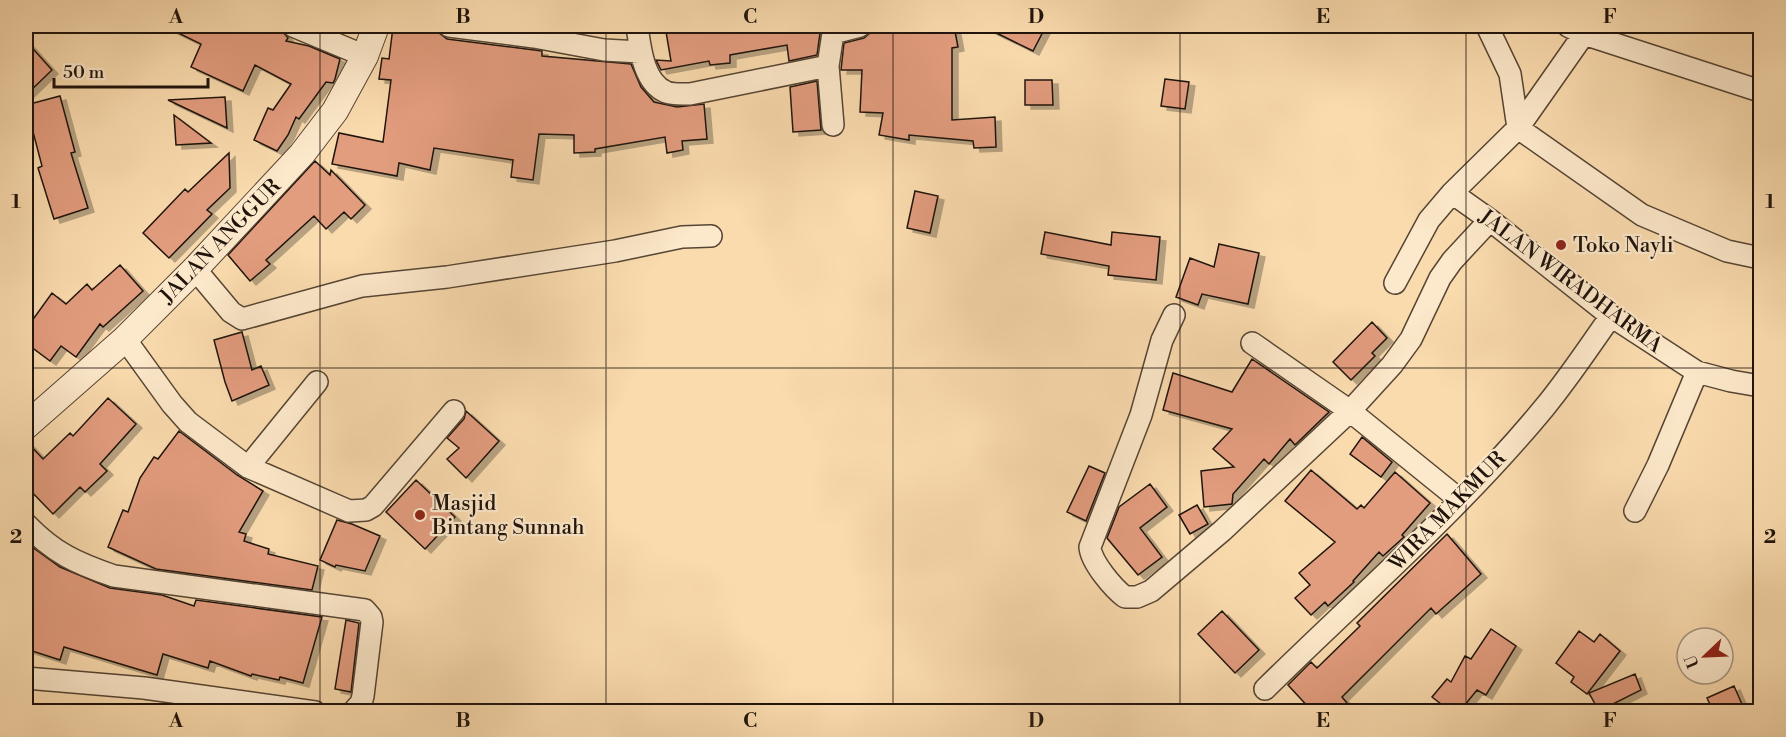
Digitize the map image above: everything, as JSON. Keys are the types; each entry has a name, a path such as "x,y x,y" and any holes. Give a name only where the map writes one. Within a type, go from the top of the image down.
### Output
{"street":[{"path":"294,26 364,56"},
{"name":"JALAN ANGGUR","path":"26,426 125,339 195,269 319,134 335,111 364,56 376,26"},
{"path":"449,26 534,37 604,50 640,52"},
{"path":"637,26 640,52 653,80 659,88 676,94 828,66"},
{"path":"833,125 828,66 832,29 860,26"},
{"path":"1487,26 1510,74 1518,128 1642,215 1727,251 1761,258"},
{"path":"1395,283 1428,220 1518,128 1576,30 1761,91"},
{"name":"JALAN WIRADHARMA","path":"1452,194 1490,220 1611,316 1697,372 1752,386 1761,386"},
{"path":"1174,315 1162,340 1141,415 1090,547 1093,560 1125,597 1137,597 1151,591 1222,531 1350,411 1401,353 1420,323 1440,278 1452,261 1490,220"},
{"path":"195,269 231,312 242,319 362,286 447,277 615,251 682,237 711,236"},
{"name":"WIRA MAKMUR","path":"1265,689 1461,500 1544,409 1611,316"},
{"path":"125,339 172,404 188,422 248,467 349,511 366,510 373,506 454,411"},
{"path":"1252,343 1350,411 1461,500"},
{"path":"1635,511 1658,465 1697,372"},
{"path":"248,467 317,382"},
{"path":"26,524 52,548 68,558 114,576 365,610 372,622 363,696 361,703 353,711"},
{"path":"26,678 144,688 315,711"}],"building":[{"path":"164,26 272,26 282,31 288,38 286,41 309,46 340,59 333,83 326,82 299,119 296,117 277,151 254,140 268,108 273,110 291,84 255,65 243,91 191,67 201,44"},
{"path":"665,26 817,26 818,33 820,33 817,55 789,61 787,45 730,55 730,63 710,65 709,61 661,70 656,60 671,61"},
{"path":"954,26 958,47 952,48 952,120 995,117 996,147 974,148 973,141 909,135 909,140 879,135 883,113 860,112 862,70 841,70 844,43 864,38 874,33 874,29"},
{"path":"982,26 1046,26 1033,51"},
{"path":"393,27 439,33 447,39 542,51 542,56 631,64 641,87 654,102 677,107 704,104 707,139 682,141 683,150 667,153 665,137 595,149 595,152 574,153 574,135 539,134 533,180 511,177 513,160 434,148 430,170 399,163 397,176 332,164 339,133 383,142 391,80 379,79 382,58 389,59"},
{"path":"26,41 52,70 26,95"},
{"path":"1165,79 1189,82 1185,109 1161,106"},
{"path":"1025,80 1052,80 1053,105 1025,105"},
{"path":"817,81 821,130 793,132 790,87"},
{"path":"60,96 75,152 71,153 88,208 54,219 38,168 42,166 26,105"},
{"path":"225,97 227,128 168,100"},
{"path":"174,115 211,143 176,145"},
{"path":"229,153 230,188 207,210 212,214 169,258 143,233 185,189 188,192"},
{"path":"315,161 330,175 331,170 365,205 351,219 344,212 326,229 314,216 266,260 270,264 250,281 228,255"},
{"path":"915,191 938,196 930,233 907,228"},
{"path":"1045,232 1111,245 1112,232 1160,237 1156,280 1108,275 1109,266 1041,254"},
{"path":"1219,244 1259,253 1248,304 1202,294 1198,305 1176,297 1190,258 1214,267"},
{"path":"120,265 143,291 103,327 100,324 76,357 61,346 50,361 26,343 26,329 52,293 66,304 87,284 92,290"},
{"path":"1372,322 1387,338 1372,353 1375,356 1351,380 1333,362"},
{"path":"242,332 252,370 261,366 269,385 232,401 214,340"},
{"path":"1252,359 1329,412 1295,445 1290,439 1269,464 1264,459 1233,494 1232,504 1204,507 1201,471 1234,467 1213,449 1232,429 1163,410 1173,373 1232,392"},
{"path":"108,398 136,424 100,464 107,471 85,492 80,487 53,514 26,486 26,441 43,459 70,433 73,436"},
{"path":"466,411 499,441 466,478 447,459 459,448 447,438 464,419"},
{"path":"179,431 237,475 263,491 239,532 246,534 244,541 269,549 268,554 318,566 312,590 156,569 108,547 123,510 128,512 140,478 154,457 158,459"},
{"path":"1362,437 1392,462 1381,477 1350,454"},
{"path":"1089,466 1105,473 1086,521 1067,512"},
{"path":"1311,470 1357,509 1361,505 1364,508 1395,472 1430,503 1402,535 1404,537 1383,556 1379,552 1354,582 1328,606 1325,602 1311,615 1295,598 1310,585 1299,573 1335,542 1285,501"},
{"name":"Masjid Bintang Sunnah","path":"416,480 455,517 425,549 386,512"},
{"path":"1150,484 1167,507 1140,528 1162,557 1138,575 1107,538 1119,507"},
{"path":"1197,505 1208,524 1190,534 1179,515"},
{"path":"337,520 380,536 365,571 336,565 335,567 320,560"},
{"path":"1447,534 1481,574 1436,614 1431,608 1342,697 1347,703 1338,711 1312,711 1288,685 1311,662 1317,668 1360,626 1357,623"},
{"path":"32,547 60,567 110,588 162,595 194,606 196,600 322,617 303,683 280,677 279,680 252,674 251,676 210,661 208,668 163,654 157,675 64,647 60,660 26,649 26,571"},
{"path":"1222,611 1259,650 1235,673 1198,634"},
{"path":"346,620 359,623 351,692 335,689"},
{"path":"1491,629 1516,646 1486,695 1477,690 1460,711 1450,711 1432,697 1447,679 1451,682 1465,656 1471,659"},
{"path":"1579,631 1594,642 1600,634 1620,651 1587,694 1571,682 1574,677 1556,663"},
{"path":"1635,674 1641,690 1599,711 1589,693"},
{"path":"1734,686 1745,711 1713,711 1707,698"}],"place":[{"name":"Toko Nayli","path":"1561,245"},
{"name":"Masjid Bintang Sunnah","path":"420,515"}]}
